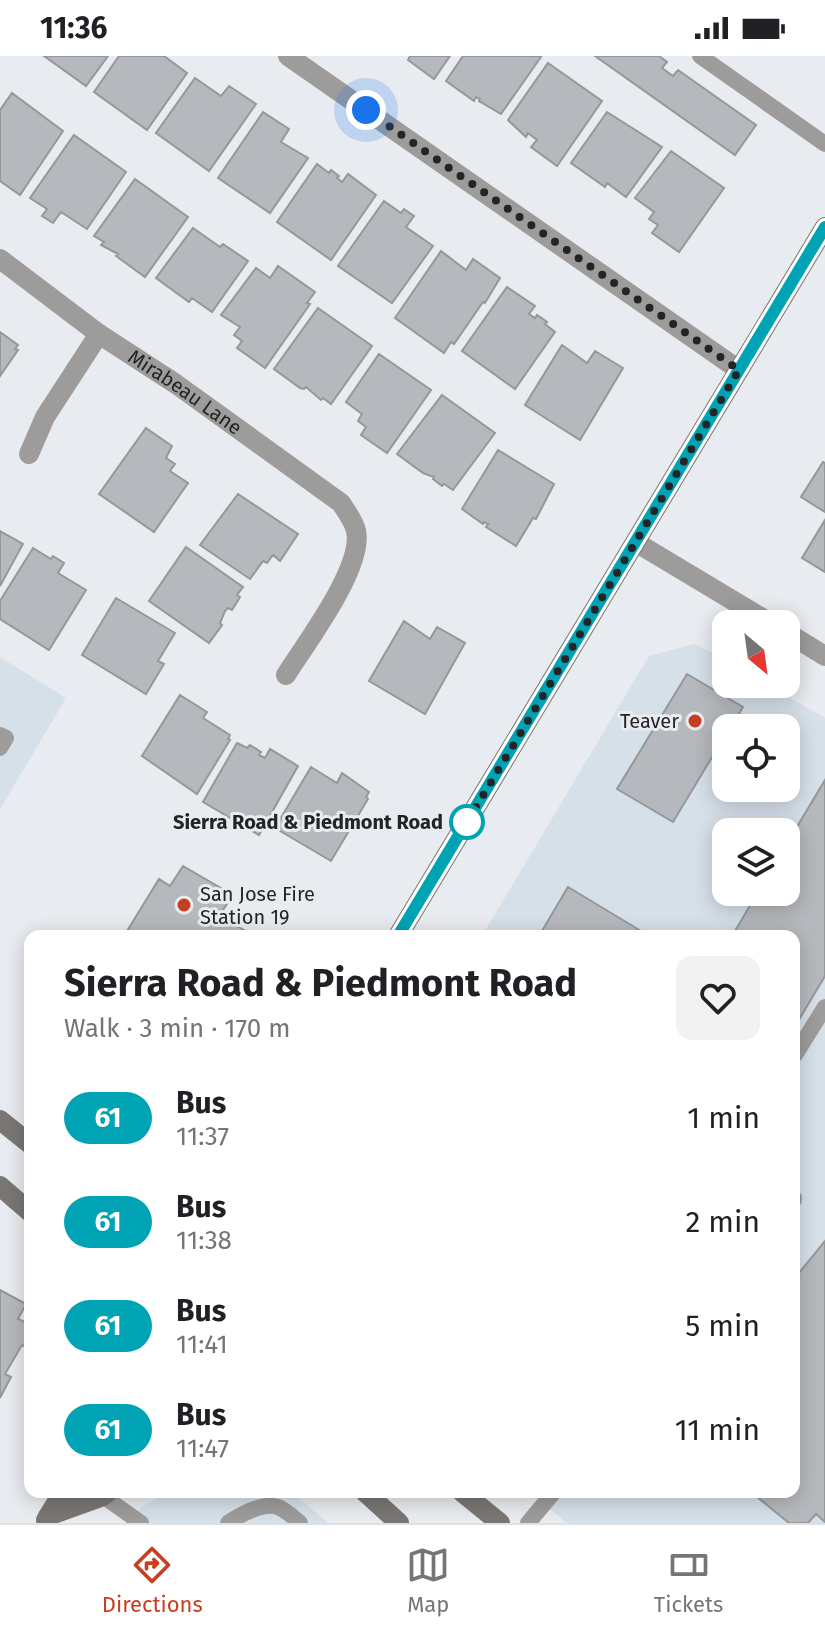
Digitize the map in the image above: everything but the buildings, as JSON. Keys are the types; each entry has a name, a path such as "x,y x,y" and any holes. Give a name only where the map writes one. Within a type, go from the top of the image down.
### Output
{"street":[{"path":"288,56 739,370"},
{"path":"402,930 825,227"},
{"name":"Mirabeau Lane","path":"0,259 99,334 176,384 341,503 357,535 351,570 286,675"},
{"path":"29,454 45,417 99,334"},
{"path":"637,543 749,610"},
{"path":"800,641 825,656"},
{"path":"0,1120 24,1137"},
{"path":"0,1186 24,1207"},
{"path":"46,1520 59,1498"},
{"path":"46,1520 97,1498"},
{"path":"372,1498 399,1523"},
{"path":"472,1498 500,1523"}],"lane":[{"path":"700,56 825,144"},
{"path":"0,735 6,738 0,748"},
{"path":"800,1047 825,1007"},
{"path":"111,1498 141,1523"},
{"path":"528,1523 549,1498"},
{"path":"228,1523 239,1516 271,1506 279,1507 300,1523"}],"shaded area":[{"path":"695,644 712,653 712,698 790,698 825,718 825,1523 567,1523 536,1498 800,1498 800,930 486,930 649,656"},
{"path":"0,657 66,698 0,809"},
{"path":"157,1498 299,1498 328,1523 131,1523 140,1508"}],"bus line":[{"name":"61","path":"402,930 825,227"}],"place":[{"name":"Teaver","path":"695,721"},
{"name":"Sierra Road & Piedmont Road","path":"467,822"},
{"name":"San Jose Fire Station 19","path":"184,905"}],"route":[{"path":"366,110 739,370 467,822"}]}
